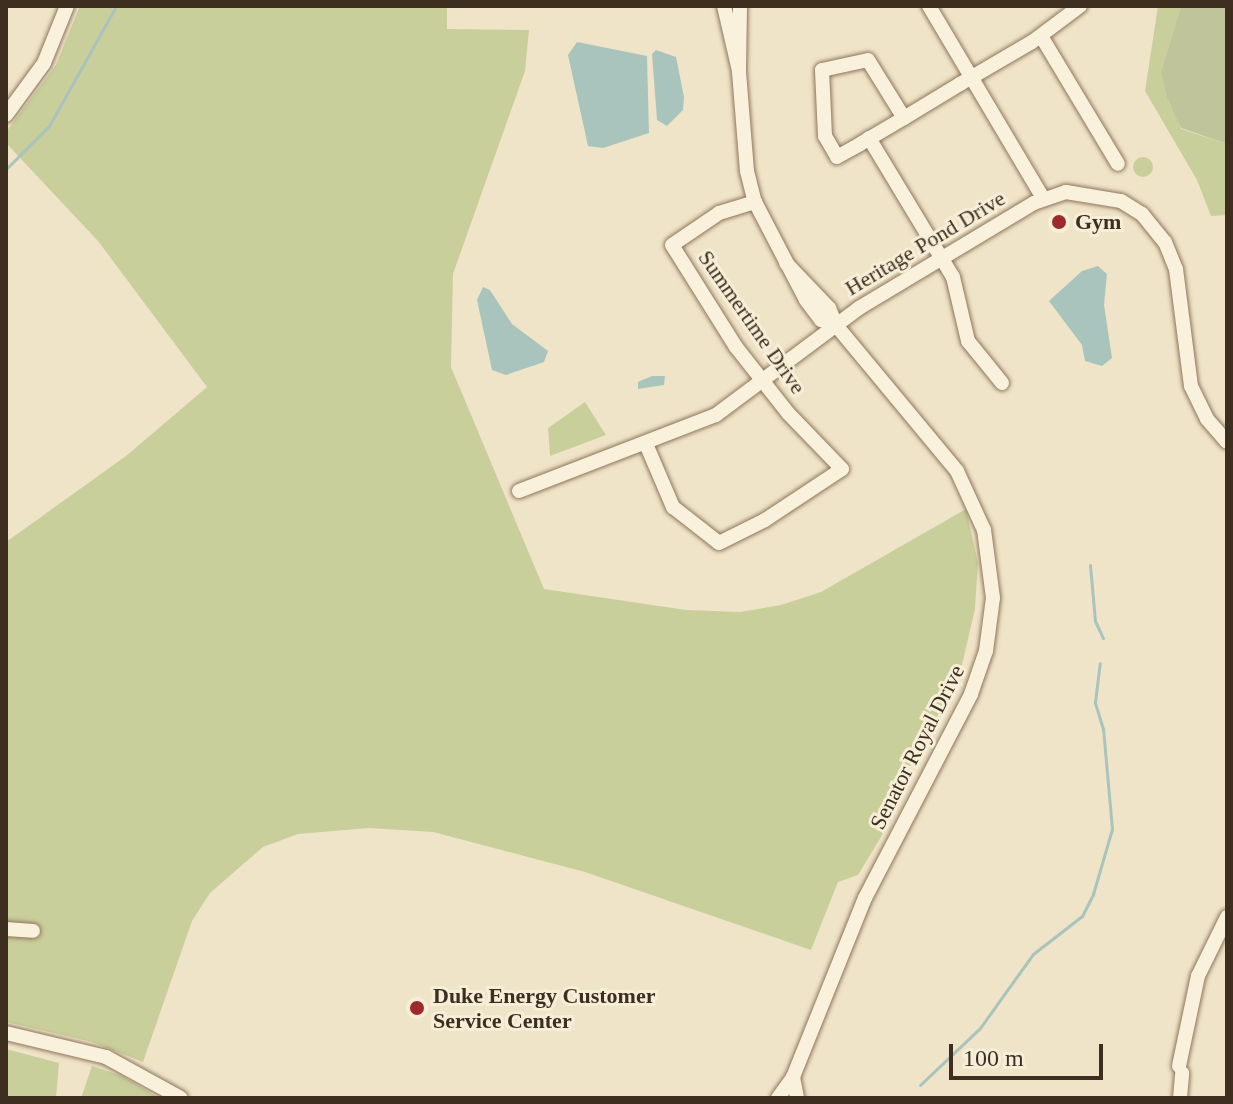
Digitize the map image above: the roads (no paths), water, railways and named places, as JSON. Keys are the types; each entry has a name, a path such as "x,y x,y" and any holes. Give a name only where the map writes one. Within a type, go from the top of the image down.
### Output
{"street":[{"path":"6,115 44,63 67,6"},
{"path":"724,6 739,72"},
{"path":"739,72 740,6"},
{"path":"929,6 1043,198"},
{"path":"904,118 867,59 824,68 824,131 837,157 904,118 1041,36 1080,6"},
{"path":"1041,36 1118,164"},
{"name":"Senator Royal Drive","path":"739,72 747,171 755,202 786,263 829,308 836,325 964,483 986,540 992,608 986,651 971,694 849,934 793,1077 778,1098"},
{"path":"869,138 957,286 968,341 1002,383"},
{"name":"Heritage Pond Drive","path":"519,491 716,415 764,383 836,325 941,258 1043,198 1066,192 1100,194 1132,207 1158,231 1176,269 1191,386 1207,419 1227,442"},
{"name":"Summertime Drive","path":"646,444 673,507 719,543 756,525 842,469 764,383 672,245 719,213 755,202"},
{"path":"1180,1098 1180,1069 1198,976 1227,917"},
{"path":"6,929 33,931"},
{"path":"6,1033 106,1057 181,1098"},
{"path":"793,1077 797,1098"}],"water":[{"path":"577,42 647,56 649,133 603,148 588,146 568,55"},
{"path":"656,50 676,57 684,97 683,110 667,126 657,120 652,54"},
{"path":"1098,266 1107,274 1104,305 1112,358 1102,366 1085,361 1082,345 1049,301 1082,271"},
{"path":"483,287 490,290 512,324 548,351 544,362 506,375 492,370 477,300"},
{"path":"652,376 665,376 664,385 638,389 638,382"}],"waterway":[{"path":"6,169 49,126 116,6"},
{"path":"1090,565 1095,621 1103,638"},
{"path":"920,1085 980,1028 1033,954 1082,916 1093,894 1112,829 1103,729 1095,702 1100,663"}],"place":[{"name":"Gym","path":"1059,222"},
{"name":"Duke Energy Customer Service Center","path":"417,1008"}]}
